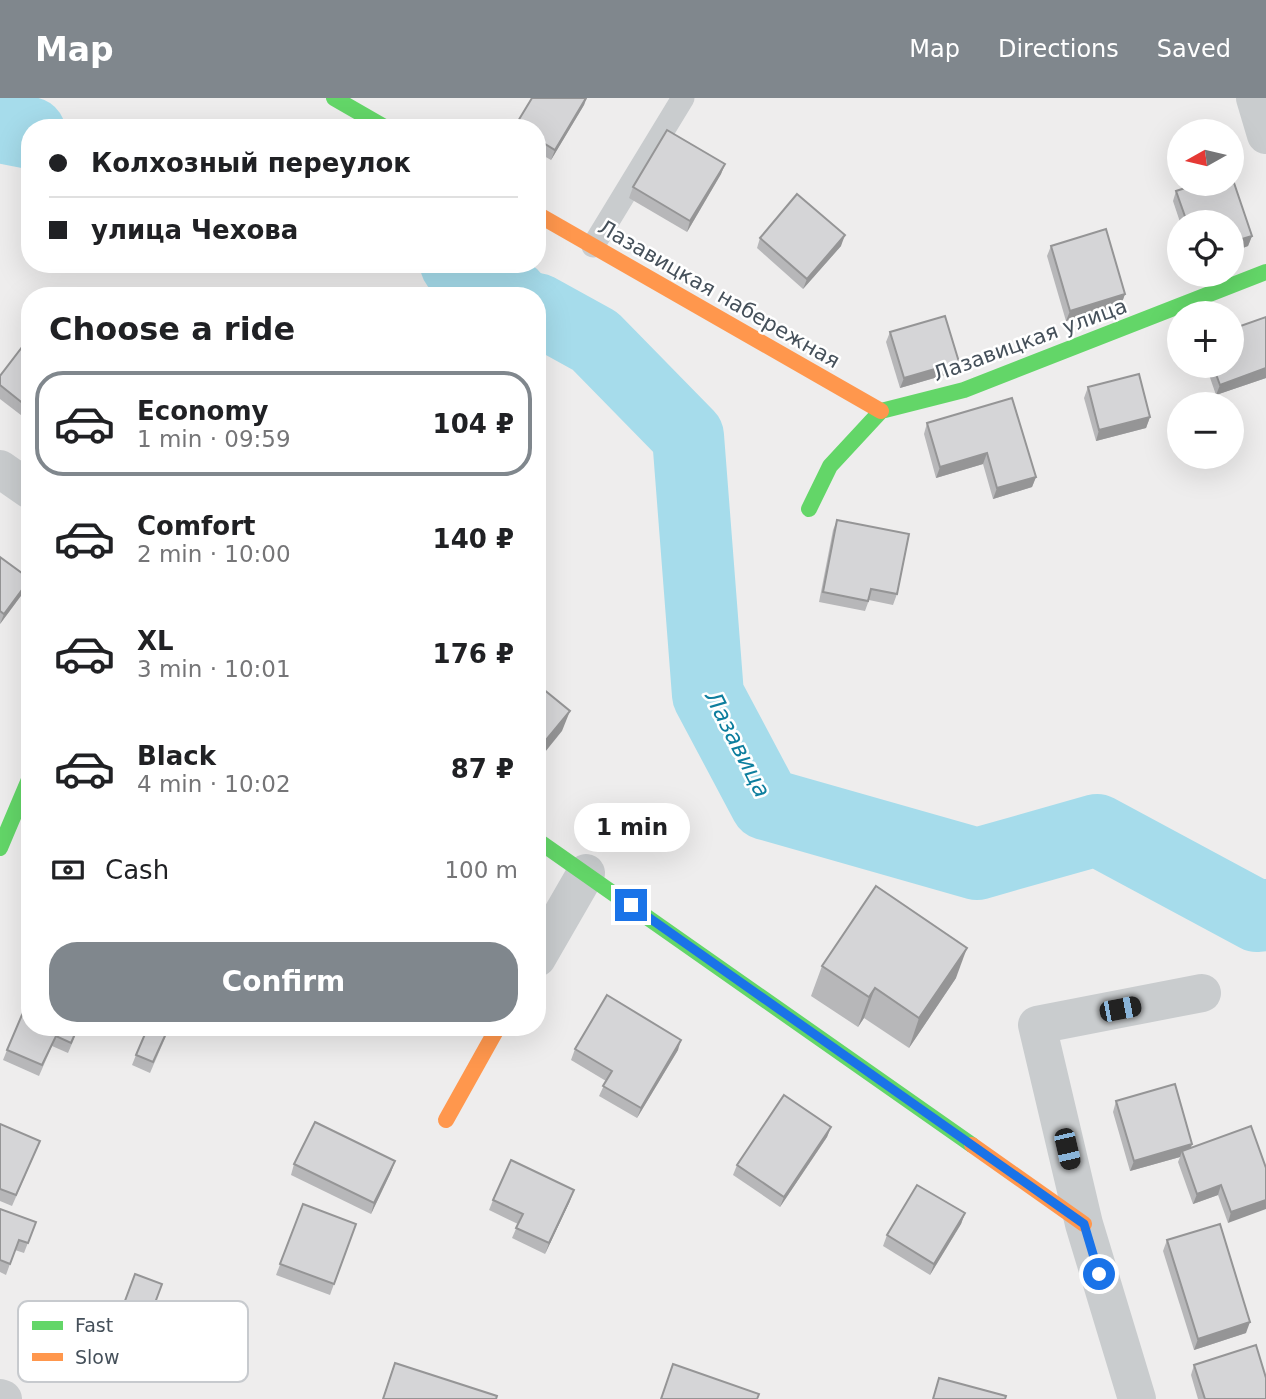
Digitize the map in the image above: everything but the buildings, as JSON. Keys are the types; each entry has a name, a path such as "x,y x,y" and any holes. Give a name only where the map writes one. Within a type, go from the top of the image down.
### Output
{"street":[{"path":"334,98 370,119"},
{"path":"1255,98 1266,135"},
{"name":"Лазавицкая набережная","path":"546,219 881,411"},
{"name":"Лазавицкая улица","path":"881,411 964,390 1266,272"},
{"path":"809,509 830,466 881,411"},
{"path":"0,469 21,484"},
{"path":"0,848 21,798"},
{"path":"546,846 1084,1224"},
{"path":"546,942 586,873"},
{"path":"1137,1399 1084,1224 1037,1025 1202,993"},
{"path":"446,1120 493,1036"}],"lane":[{"path":"593,246 683,98"}],"waterway":[{"name":"Лазавица","path":"0,127 21,131"},
{"name":"Лазавица","path":"472,273 497,287"},
{"name":"Лазавица","path":"546,314 595,341 688,436 708,695 766,804 977,864 1097,830 1257,916 1266,915"}],"traffic: fast":[{"path":"334,98 370,119"},
{"path":"809,509 830,466 881,411 964,390 1266,272"},
{"path":"0,848 21,798"},
{"path":"546,846 972,1145"}],"traffic: slow":[{"path":"546,219 881,411"},
{"path":"446,1120 493,1036"},
{"path":"972,1145 1084,1224"}],"route":[{"path":"631,905 1084,1224 1099,1274"}]}
